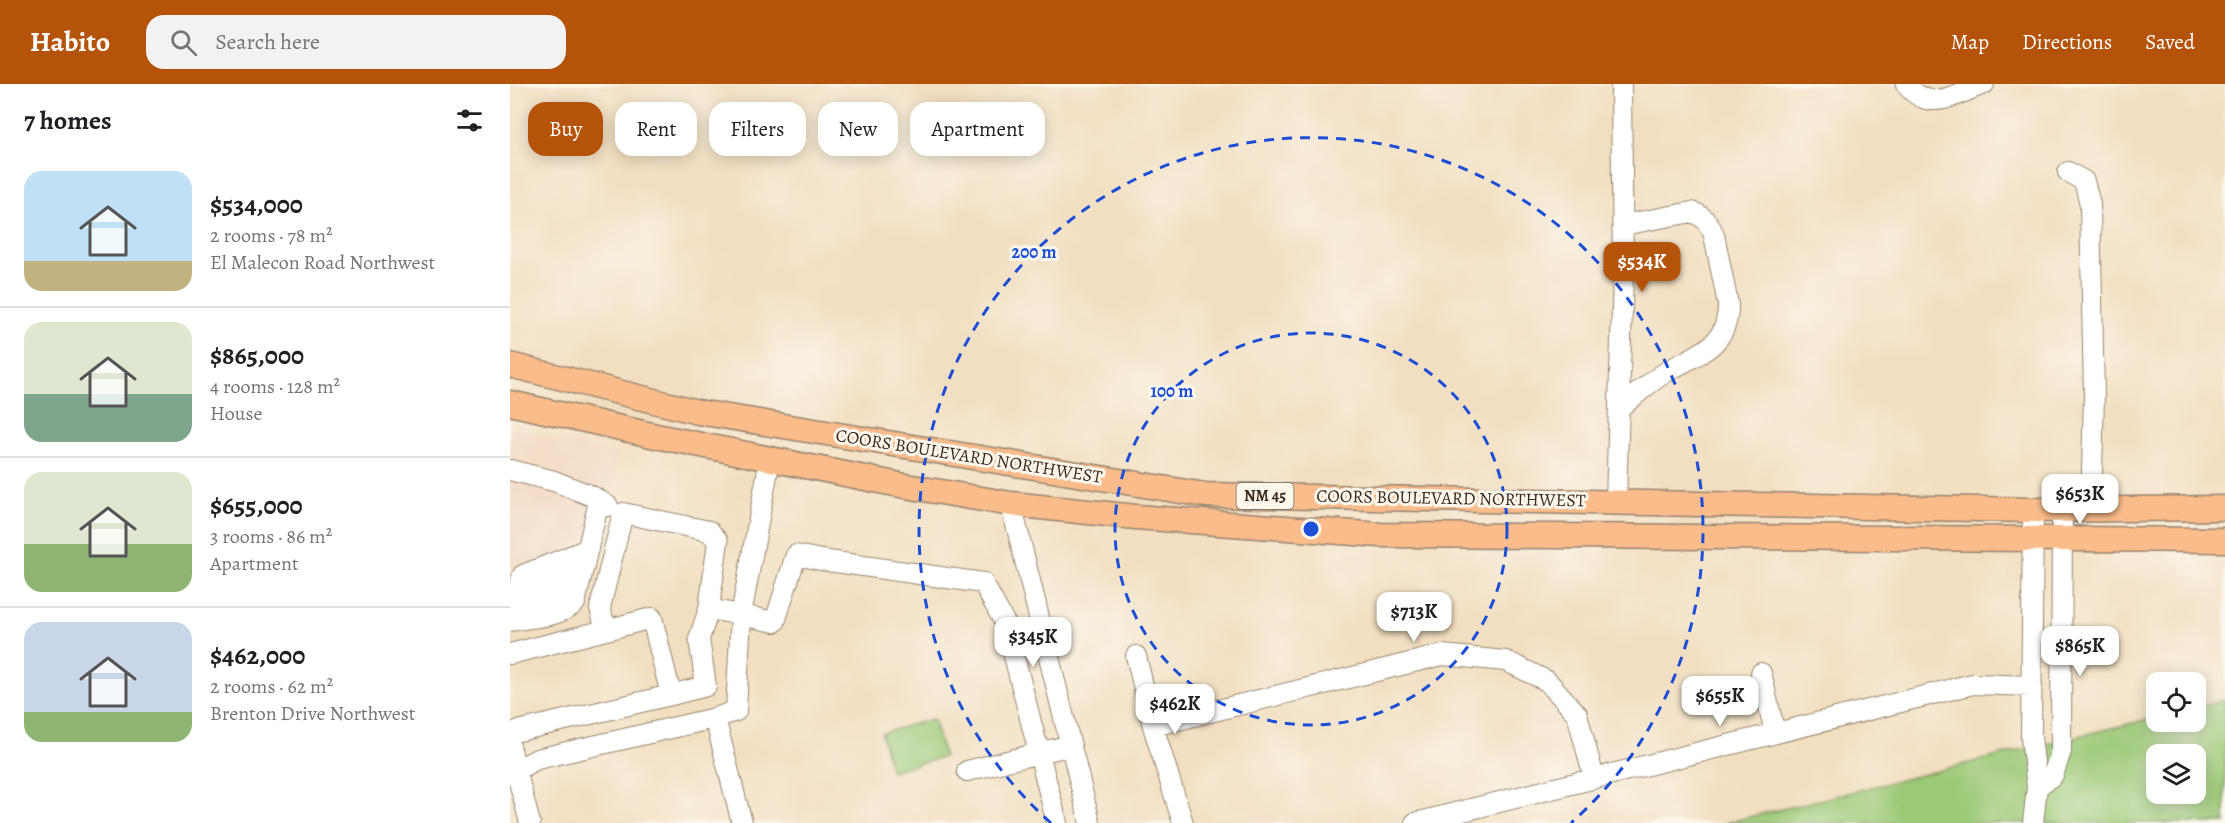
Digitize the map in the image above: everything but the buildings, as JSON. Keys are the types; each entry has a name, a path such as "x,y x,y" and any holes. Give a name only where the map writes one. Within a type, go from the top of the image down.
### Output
{"main road":[{"name":"COORS BOULEVARD NORTHWEST","path":"510,365 698,412 1205,495 2033,510 2225,508"},
{"name":"COORS BOULEVARD NORTHWEST","path":"510,403 770,459 1011,504 1136,517 1381,535 2225,540"}],"street":[{"path":"1616,501 1623,275 1621,84"},
{"path":"1906,84 1910,90 1927,99 1945,100 1984,84"},
{"path":"2067,172 2084,181 2090,204 2094,396 2091,509"},
{"path":"1619,408 1657,378 1711,347 1722,333 1728,315 1728,304 1714,235 1710,224 1701,215 1692,212 1623,225"},
{"path":"513,771 537,759 715,718 736,711 741,615 770,459"},
{"path":"510,470 554,481 592,496 623,513 709,531 718,541 708,609 699,639 705,686 510,733"},
{"path":"598,501 582,575 562,612 522,617 528,581 565,564 582,575 600,608 606,630"},
{"path":"1011,504 1090,823"},
{"path":"2037,787 2053,775 2061,751 2062,509"},
{"path":"2033,510 2031,736 2037,787 2033,823"},
{"path":"600,608 623,513"},
{"path":"708,609 775,622 796,555 983,583 1006,625 1057,823"},
{"path":"510,654 652,618 671,695"},
{"path":"1153,726 1442,655 1506,661 1547,681 1577,714 1594,778"},
{"path":"1136,656 1153,726 1183,823"},
{"path":"1761,673 1775,733"},
{"path":"1415,823 1973,684 2032,686"},
{"path":"715,718 742,823"},
{"path":"967,771 1071,745"},
{"path":"510,746 513,771 530,823"}],"shaded area":[{"path":"510,426 619,455 582,617 510,634"}],"green space":[{"path":"2225,700 2225,823 1725,823 2146,720 2146,732 2206,732 2206,705"},
{"path":"933,719 944,757 891,771 881,733"}]}
